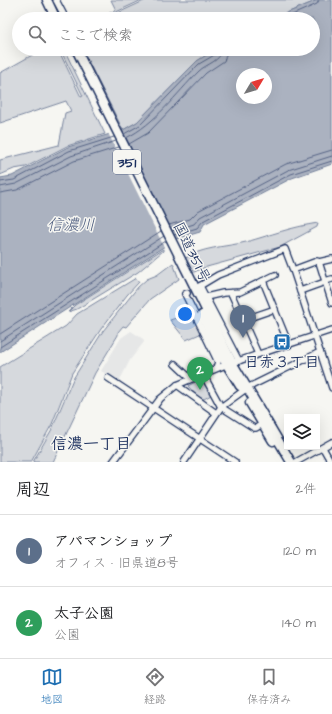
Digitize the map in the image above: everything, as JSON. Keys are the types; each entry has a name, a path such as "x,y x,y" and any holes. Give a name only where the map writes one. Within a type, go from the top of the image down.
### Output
{"highway":[{"path":"47,0 53,12"},
{"path":"52,0 58,12"},
{"name":"国道351号","path":"75,56 185,274 233,363 262,424 285,462"},
{"name":"国道351号","path":"79,56 185,274"},
{"name":"国道351号","path":"245,389 291,462"}],"street":[{"path":"56,0 62,12"},
{"path":"233,363 206,297 199,287 218,275 285,249 332,388"},
{"path":"293,270 317,261 319,262 332,259"},
{"path":"319,262 332,303"},
{"path":"206,297 223,293 240,292 274,275"},
{"path":"300,291 332,279"},
{"path":"263,281 290,345"},
{"path":"187,293 185,294 218,362 216,368"},
{"path":"231,293 258,354"},
{"path":"243,320 275,309"},
{"path":"113,462 162,397 177,385 190,378 216,368 315,337 332,330"},
{"path":"184,462 221,407 245,389 320,352"},
{"path":"175,364 190,378"},
{"path":"203,374 221,407 254,428 262,424"},
{"path":"108,378 235,462"},
{"path":"177,385 216,413"},
{"path":"296,462 332,442"},
{"path":"323,448 332,462"}],"shaded area":[{"path":"111,0 142,0 116,12 112,12 116,10"},
{"path":"146,0 318,0 289,12 120,12"},
{"path":"30,56 61,56 81,97 83,96 63,56 67,56 105,134 67,146 26,167 14,169 0,175 0,160 59,145 65,113 71,111 66,101 0,123 0,73"},
{"path":"86,56 205,56 197,61 137,122 123,130"},
{"path":"318,223 317,227 280,247 203,268 192,273 184,259 198,252 246,242 290,229"},
{"path":"163,249 163,251 138,272 77,309 68,312 75,305"},
{"path":"173,263 179,279 150,299 126,327 123,326 118,332 118,335 95,373 53,462 33,462 52,429 73,379 103,331 138,287 147,279 157,275"},
{"path":"136,278 139,282 101,329 72,373 52,424 31,462 0,462 0,367 66,326 77,314"},
{"path":"188,305 202,333 186,340 170,320 188,314 186,306"},
{"path":"131,331 143,339 144,342 130,360 119,382 101,371 121,338"},
{"path":"201,379 211,395 204,399 198,397 188,386"}],"water":[{"name":"信濃川","path":"318,0 332,0 332,164 292,178 204,224 200,232 176,239 0,352 0,178 12,176 68,147 123,130 137,122 197,61 205,56 320,56 320,12 289,12"}],"pier":[{"path":"120,129 176,241 165,249 108,133"}],"place":[{"name":"アパマンショップ","path":"243,338"},
{"name":"日赤３丁目","path":"282,342"},
{"name":"太子公園","path":"200,390"}],"district":[{"name":"信濃一丁目","path":"91,443"}]}
